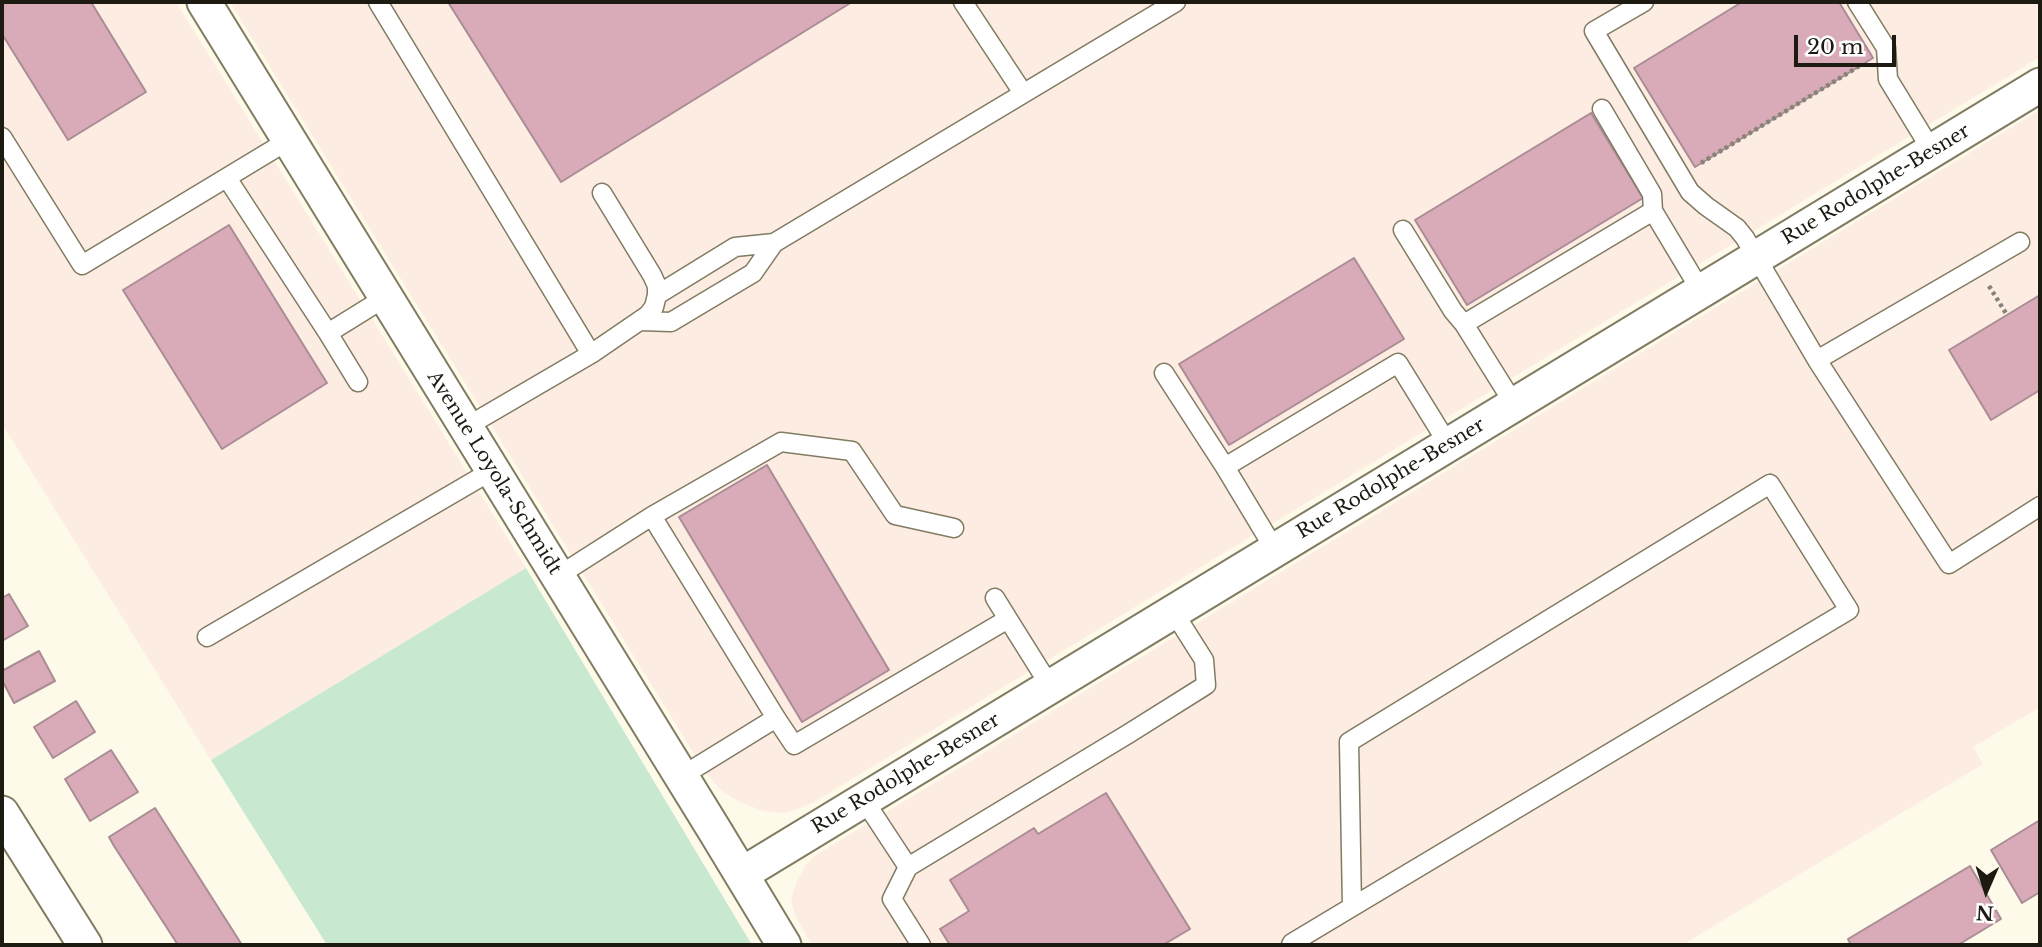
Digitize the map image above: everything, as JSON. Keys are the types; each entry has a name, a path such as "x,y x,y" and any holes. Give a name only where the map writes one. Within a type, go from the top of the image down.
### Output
{"street":[{"name":"Avenue Loyola-Schmidt","path":"204,2 784,945"},
{"name":"Rue Rodolphe-Besner","path":"742,874 2040,85"},
{"path":"2,813 85,945"}],"lane":[{"path":"378,2 591,354"},
{"path":"963,2 1023,93"},
{"path":"641,321 671,322 752,274 774,243 1176,2"},
{"path":"1644,2 1594,31 1690,192 1745,237 1817,360 1949,564 2040,506"},
{"path":"1857,2 1886,48 1888,79 1932,151"},
{"path":"1602,109 1652,194 1653,211 1702,291"},
{"path":"2,137 82,265 289,141"},
{"path":"227,178 358,382"},
{"path":"466,427 591,354 641,321 654,307 657,286 652,275 601,193"},
{"path":"1464,324 1653,211"},
{"path":"1403,230 1514,404"},
{"path":"1817,360 2020,242"},
{"path":"657,295 735,247 774,243"},
{"path":"328,333 386,298"},
{"path":"1225,467 1398,363 1448,444"},
{"path":"1164,373 1275,550"},
{"path":"558,576 652,516 781,442 852,451 895,515 954,528"},
{"path":"207,637 493,470"},
{"path":"1291,945 1849,610 1770,484 1349,742 1352,907"},
{"path":"652,516 794,745 1008,619"},
{"path":"995,598 1050,686"},
{"path":"921,945 891,900 908,867 1206,685 1204,660 1173,611"},
{"path":"682,776 776,718"},
{"path":"864,800 908,867"}],"path":[{"path":"1695,167 1864,64"},
{"path":"2001,305 2007,315"}],"shaded area":[{"path":"2,2 176,2 526,568 211,760 2,424"},
{"path":"230,2 2040,2 2040,57 814,802 785,813 763,811 738,801 721,790 706,773"},
{"path":"2040,110 2040,707 1973,747 1983,764 1682,945 812,945 795,915 791,900 796,883 806,865 816,855"}],"green space":[{"path":"526,568 752,945 327,945 211,760"}],"building":[{"path":"2,2 91,2 146,92 68,140 2,34"},
{"path":"448,2 852,2 561,182"},
{"path":"1742,2 1839,2 1873,58 1695,167 1634,68"},
{"path":"1591,113 1643,198 1467,305 1415,220"},
{"path":"229,225 327,383 222,449 123,290"},
{"path":"1354,258 1404,339 1229,445 1179,364"},
{"path":"2040,295 2040,390 1991,420 1949,350"},
{"path":"767,465 889,670 802,722 679,517"},
{"path":"9,594 28,626 2,641 2,598"},
{"path":"39,651 55,681 14,703 2,680 2,671"},
{"path":"76,701 95,732 53,758 34,727"},
{"path":"111,750 138,792 90,821 65,779"},
{"path":"1106,793 1190,929 1163,945 950,945 940,929 969,911 950,880 1034,828 1038,834"},
{"path":"155,808 242,945 178,945 114,846 109,837"},
{"path":"2040,820 2040,892 2022,903 1991,850"},
{"path":"1970,866 2001,919 1958,945 1851,945 1848,939"}]}
